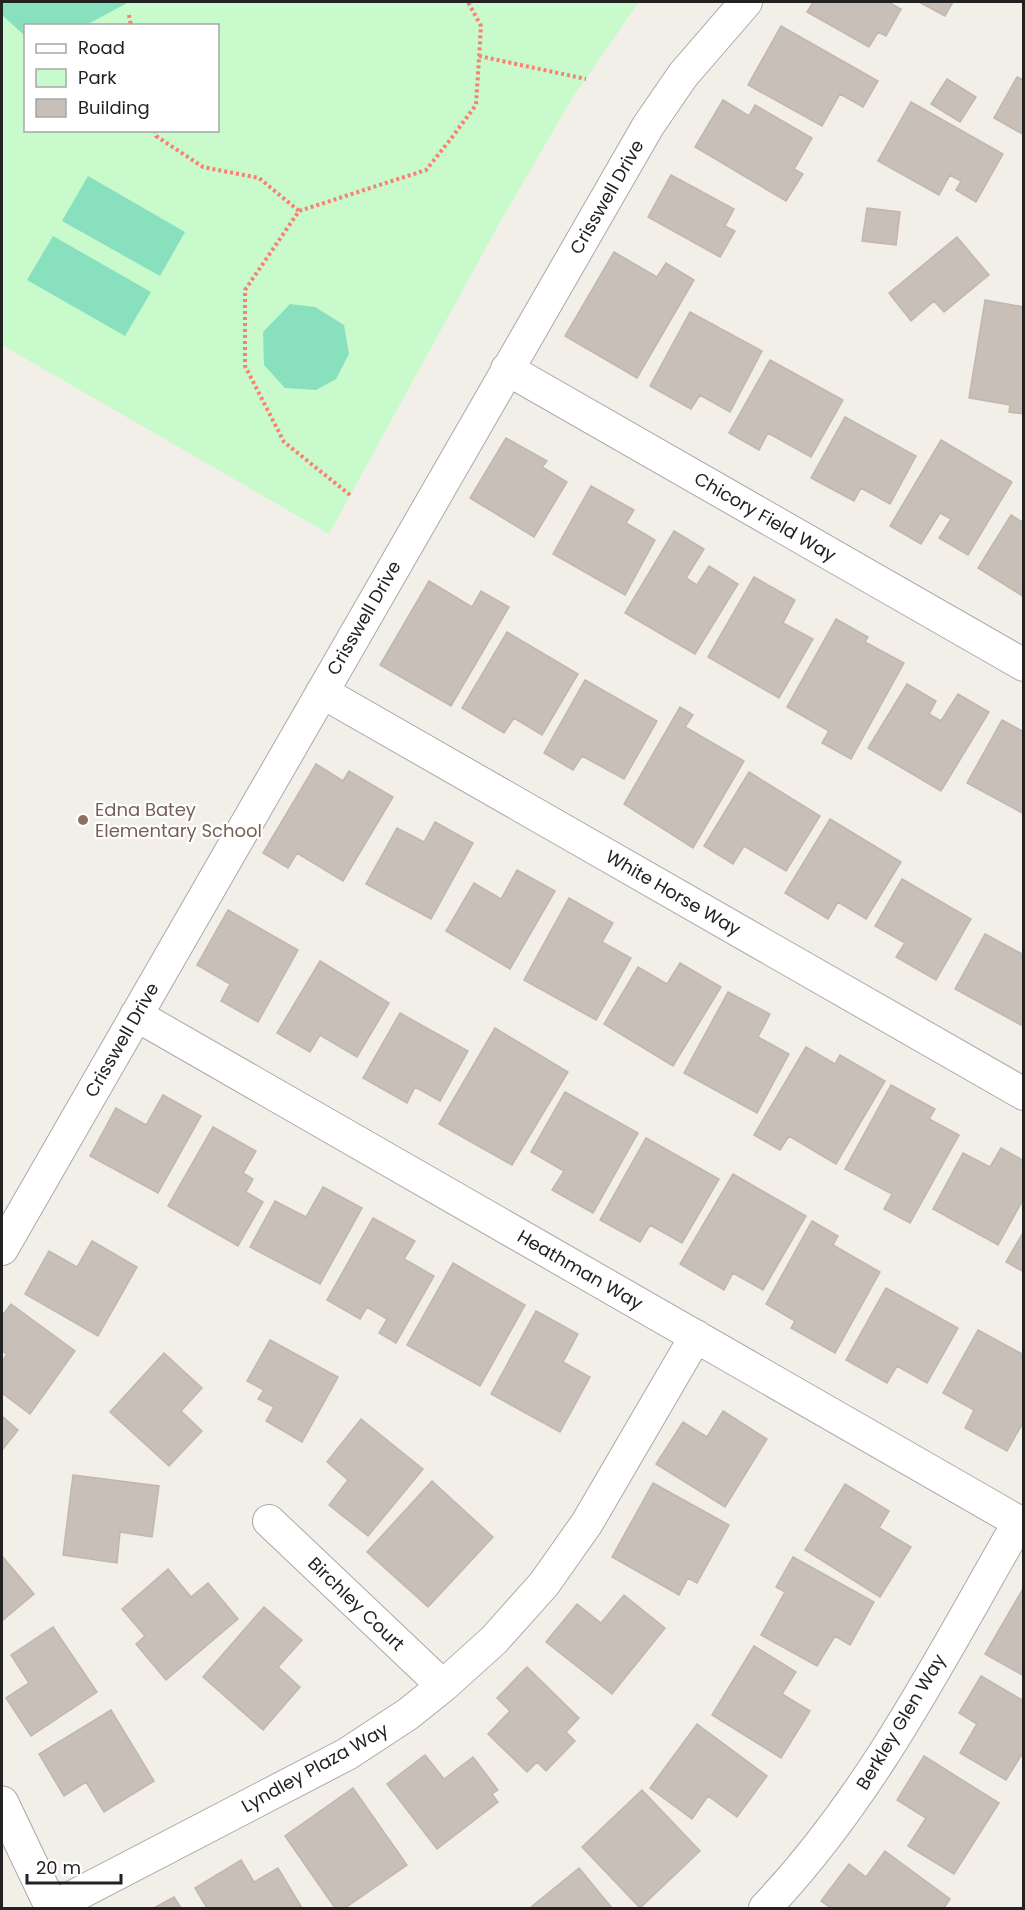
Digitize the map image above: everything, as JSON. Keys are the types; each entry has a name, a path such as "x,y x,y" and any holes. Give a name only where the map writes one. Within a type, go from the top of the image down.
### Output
{"street":[{"name":"Crisswell Drive","path":"2,1249 648,126 684,75 746,2"},
{"name":"Chicory Field Way","path":"507,369 1023,665"},
{"name":"White Horse Way","path":"322,692 1023,1094"},
{"name":"Heathman Way","path":"136,1015 1021,1523"},
{"name":"Lyndley Plaza Way","path":"51,1908 346,1754 408,1714 443,1686 494,1640 550,1575 588,1523 696,1336"},
{"name":"Birchley Court","path":"269,1521 443,1686"},
{"name":"Berkley Glen Way","path":"765,1908 843,1816 879,1762 1021,1523"},
{"path":"2,1803 51,1908"}],"path":[{"path":"350,495 284,442 245,366 245,290 299,211 426,170 476,105 481,26 468,2"},
{"path":"129,15 131,24"},
{"path":"479,56 586,79"},
{"path":"155,132 156,136 203,168 259,178 299,211"}],"green space":[{"path":"2,2 639,2 573,97 500,222 329,534 2,345"},
{"path":"2,2 129,2 88,24 24,24 24,35 2,15"},
{"path":"88,176 185,232 160,276 62,221"},
{"path":"53,236 151,292 125,336 27,280"},
{"path":"290,304 315,307 344,325 349,354 336,379 316,390 285,388 264,365 263,332"}],"building":[{"path":"813,2 888,2 901,9 886,36 878,32 869,47 807,12"},
{"path":"919,2 953,2 945,16"},
{"path":"781,26 878,81 863,107 840,94 822,126 748,85"},
{"path":"1017,77 1024,80 1024,135 994,118"},
{"path":"947,79 976,97 960,122 931,104"},
{"path":"723,100 749,116 755,105 812,138 794,169 803,174 786,201 695,147"},
{"path":"911,102 1003,154 976,202 956,190 961,181 950,175 939,195 878,161"},
{"path":"671,175 734,209 725,226 735,231 720,257 648,217"},
{"path":"867,208 900,212 896,245 862,241"},
{"path":"957,237 989,275 944,312 934,301 911,321 889,293"},
{"path":"614,252 657,277 666,263 694,280 637,378 565,336"},
{"path":"985,300 1024,307 1024,414 1009,412 1010,405 969,398"},
{"path":"690,312 762,351 730,412 700,395 691,409 650,386"},
{"path":"770,360 843,400 811,457 768,433 759,450 729,433"},
{"path":"845,417 916,456 890,504 861,488 854,501 811,478"},
{"path":"506,438 547,461 542,467 567,482 534,537 470,498"},
{"path":"941,440 1012,482 968,555 939,538 951,519 940,513 921,544 890,526"},
{"path":"591,486 634,510 626,523 655,540 625,595 553,554"},
{"path":"1011,515 1024,523 1024,597 978,568"},
{"path":"674,531 704,549 686,578 697,585 709,566 738,584 695,654 625,613"},
{"path":"754,577 795,600 783,623 813,639 779,698 708,657"},
{"path":"429,581 472,607 481,591 509,607 451,706 380,665"},
{"path":"836,619 868,637 865,642 904,663 851,759 822,743 829,731 787,707"},
{"path":"507,632 578,674 542,735 514,718 504,733 462,708"},
{"path":"585,680 657,721 624,779 582,756 573,770 544,753"},
{"path":"907,684 936,701 929,714 941,721 958,694 989,712 941,791 868,748"},
{"path":"680,707 693,715 685,727 744,761 693,848 624,804"},
{"path":"1002,720 1024,732 1024,814 967,783"},
{"path":"316,764 343,781 349,771 393,797 343,881 297,853 288,868 263,853"},
{"path":"749,772 820,816 786,871 744,846 733,864 704,846"},
{"path":"830,819 901,862 866,919 838,902 828,919 785,893"},
{"path":"435,822 473,843 431,919 366,884 397,828 424,842"},
{"path":"517,870 555,891 510,969 446,931 474,883 501,899"},
{"path":"902,879 971,919 936,980 896,957 905,943 875,926"},
{"path":"569,898 613,923 602,942 631,958 596,1020 524,980"},
{"path":"228,910 298,950 258,1022 221,1001 230,984 197,965"},
{"path":"985,934 1024,955 1024,1021 1021,1025 955,989"},
{"path":"320,961 389,1003 357,1057 320,1035 310,1052 277,1033"},
{"path":"680,963 721,987 673,1066 604,1024 638,967 667,984"},
{"path":"728,992 770,1014 758,1037 789,1054 757,1113 684,1073"},
{"path":"400,1013 468,1051 440,1101 415,1087 407,1103 363,1078"},
{"path":"495,1028 568,1072 512,1165 439,1124"},
{"path":"806,1047 835,1064 840,1055 885,1081 836,1164 789,1136 780,1150 754,1135"},
{"path":"891,1085 935,1109 929,1119 959,1135 910,1223 884,1209 892,1194 845,1169"},
{"path":"565,1092 638,1133 593,1213 552,1190 564,1171 531,1152"},
{"path":"163,1095 201,1116 158,1193 90,1156 116,1108 146,1125"},
{"path":"213,1127 256,1151 243,1173 253,1179 246,1192 263,1202 238,1246 168,1206"},
{"path":"646,1138 719,1179 682,1243 650,1225 640,1242 600,1220"},
{"path":"1001,1148 1024,1161 1024,1198 998,1245 933,1209 963,1153 990,1167"},
{"path":"733,1174 806,1216 763,1290 733,1273 724,1290 680,1264"},
{"path":"323,1187 362,1208 320,1284 250,1247 275,1201 306,1217"},
{"path":"373,1218 415,1241 404,1259 434,1276 396,1343 379,1333 387,1319 367,1307 360,1319 327,1300"},
{"path":"812,1221 838,1236 833,1245 880,1272 835,1353 791,1328 795,1321 766,1304"},
{"path":"1024,1231 1024,1272 1006,1262"},
{"path":"92,1241 137,1267 98,1336 25,1294 49,1251 77,1267"},
{"path":"453,1263 525,1305 480,1386 407,1345"},
{"path":"886,1288 958,1328 927,1383 897,1366 887,1383 846,1360"},
{"path":"11,1304 75,1351 30,1414 2,1393 2,1362 7,1354 2,1351 2,1316"},
{"path":"536,1311 578,1334 563,1362 590,1377 560,1432 491,1394"},
{"path":"978,1330 1024,1355 1024,1421 1007,1451 965,1428 974,1410 943,1393"},
{"path":"270,1340 338,1377 302,1442 266,1421 274,1407 258,1399 264,1390 247,1381"},
{"path":"164,1353 202,1388 181,1411 202,1431 169,1466 110,1412"},
{"path":"723,1411 767,1439 725,1507 656,1464 683,1422 707,1437"},
{"path":"2,1416 18,1430 2,1450"},
{"path":"361,1419 423,1469 368,1536 329,1505 348,1480 327,1462"},
{"path":"73,1475 159,1486 152,1537 120,1532 117,1563 63,1555"},
{"path":"432,1481 493,1537 428,1607 367,1552"},
{"path":"653,1483 729,1525 697,1583 688,1578 679,1595 612,1557"},
{"path":"845,1484 889,1511 879,1528 911,1547 880,1597 805,1550"},
{"path":"2,1556 34,1594 2,1621"},
{"path":"793,1557 874,1602 850,1645 835,1636 817,1666 761,1635 785,1592 776,1587"},
{"path":"168,1569 191,1597 208,1583 238,1619 166,1680 136,1644 145,1636 122,1609"},
{"path":"1024,1587 1024,1676 985,1654"},
{"path":"624,1595 665,1628 612,1694 546,1642 577,1604 601,1623"},
{"path":"264,1607 302,1640 278,1667 300,1687 263,1730 203,1677"},
{"path":"53,1627 97,1692 31,1736 6,1698 29,1683 11,1655"},
{"path":"754,1646 796,1672 782,1694 810,1711 781,1758 712,1715"},
{"path":"527,1667 579,1718 566,1732 575,1741 546,1771 537,1762 527,1772 488,1734 510,1711 497,1698"},
{"path":"981,1676 1024,1701 1024,1751 1006,1780 960,1753 977,1724 959,1713"},
{"path":"111,1710 154,1781 104,1812 86,1782 64,1796 39,1754"},
{"path":"697,1724 767,1776 737,1817 708,1796 692,1819 650,1788"},
{"path":"425,1755 444,1779 473,1757 498,1790 492,1794 498,1802 437,1849 387,1784"},
{"path":"924,1756 999,1803 954,1874 908,1846 926,1818 897,1800"},
{"path":"353,1788 407,1865 345,1908 335,1908 285,1836"},
{"path":"642,1790 700,1851 640,1908 582,1847"},
{"path":"885,1851 950,1899 944,1908 831,1908 821,1901 849,1864 866,1877"},
{"path":"241,1860 254,1882 278,1868 302,1908 207,1908 195,1888"},
{"path":"579,1868 612,1908 530,1908"},
{"path":"174,1897 181,1908 154,1908"}],"place":[{"name":"Edna Batey Elementary School","path":"83,820"}]}
